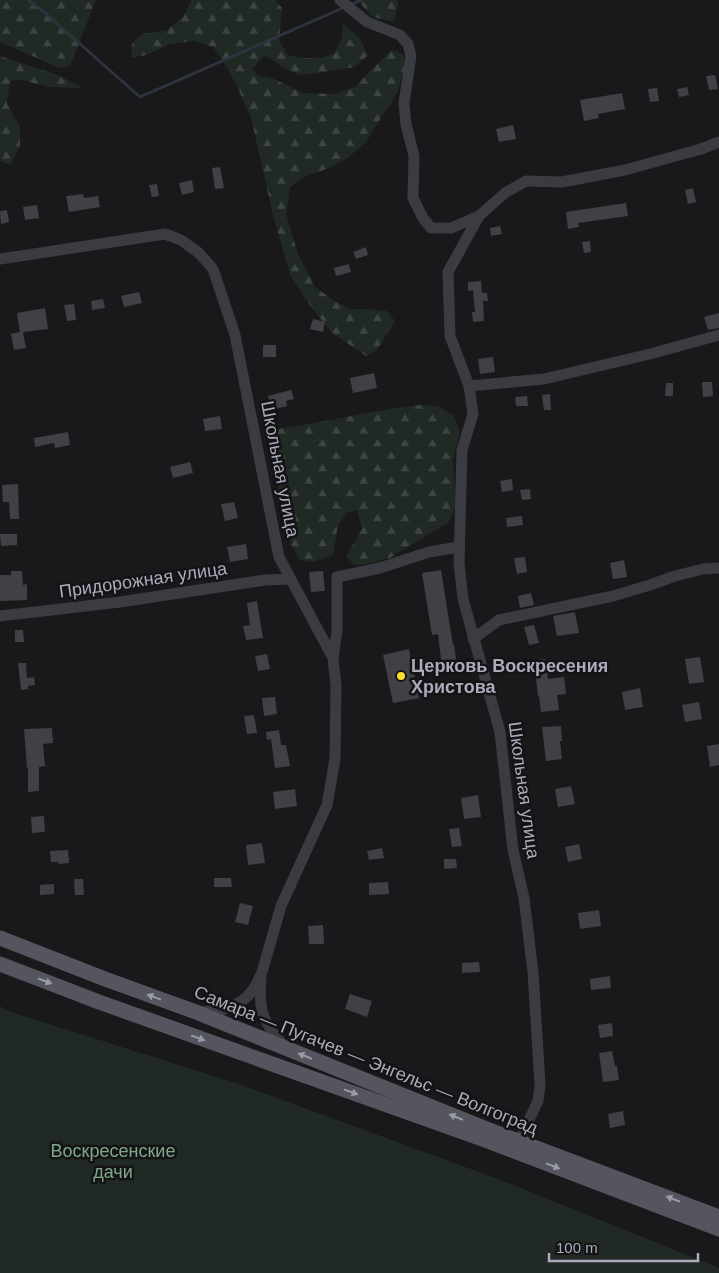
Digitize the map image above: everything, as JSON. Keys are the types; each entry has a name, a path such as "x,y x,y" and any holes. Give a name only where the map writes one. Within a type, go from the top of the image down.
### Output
{"main road":[{"name":"Самара — Пугачев — Энгельс — Волгоград","path":"0,938 196,1012 519,1141 719,1216"},
{"name":"Самара — Пугачев — Энгельс — Волгоград","path":"0,964 100,1002 485,1140 719,1230"}],"street":[{"path":"340,0 367,22 400,35 408,44 411,56 404,103 406,124 414,156 413,198 431,228 451,228 479,216 505,193 526,181 562,182 625,170 701,149 719,142"},
{"name":"Школьная улица","path":"479,216 448,272 450,336 469,386 474,414 462,450 459,563 463,598 500,732 513,850 524,898 533,972 540,1085 538,1101 519,1141"},
{"name":"Школьная улица","path":"0,260 165,234 181,240 199,253 213,269 236,335 279,557 333,658 336,686 335,759 326,805 281,906 262,972 255,987 247,997 237,1004 222,1010 196,1012"},
{"path":"469,386 544,380 719,335"},
{"path":"333,658 337,632 337,577 380,568 429,552 459,547"},
{"path":"473,638 499,620 613,596 675,576 703,569 719,568"},
{"name":"Придорожная улица","path":"0,616 120,602 265,580 291,579"},
{"path":"262,972 260,994 264,1018 270,1031 286,1048"}],"green space":[{"path":"0,0 96,0 70,66 60,68 0,42"},
{"path":"191,0 275,0 282,8 279,41 288,55 300,58 316,58 334,54 342,38 343,23 360,39 368,55 355,67 299,75 279,65 265,55 252,69 260,76 274,79 303,93 336,94 356,86 392,50 404,55 406,63 398,91 366,142 349,157 332,167 304,177 290,187 286,214 298,254 315,287 336,302 351,309 387,311 395,321 377,350 366,356 331,332 306,300 290,275 273,215 251,118 228,69 213,47 194,41 170,44 146,55 131,58 132,43 142,34 167,30 184,16"},
{"path":"357,0 397,0 398,5 394,22 373,17"},
{"path":"0,56 58,75 83,88 48,87 22,80 10,81 7,104 20,127 20,146 11,165 0,161"},
{"path":"418,405 438,406 454,416 460,431 453,460 456,505 449,522 390,558 354,565 346,556 362,529 357,510 347,513 338,525 333,555 313,562 300,560 291,545 276,477 270,442 276,429"},
{"name":"Воскресенские дачи","path":"0,1006 8,1011 239,1084 501,1180 719,1268 719,1273 0,1273"}],"building":[{"path":"715,75 718,89 709,90 706,76"},
{"path":"687,87 689,95 679,97 677,89"},
{"path":"657,88 659,101 650,102 648,89"},
{"path":"622,93 625,109 598,114 599,118 584,121 580,100"},
{"path":"513,125 516,139 499,142 496,129"},
{"path":"220,167 224,188 215,189 212,168"},
{"path":"192,180 194,192 182,195 179,183"},
{"path":"157,184 159,196 152,197 149,185"},
{"path":"693,188 696,202 688,204 685,190"},
{"path":"83,194 84,198 98,196 100,207 69,212 66,196"},
{"path":"626,203 628,216 578,223 579,227 568,229 566,212"},
{"path":"37,205 39,218 25,220 23,207"},
{"path":"7,210 9,222 1,224 0,211"},
{"path":"500,226 502,234 491,236 490,228"},
{"path":"590,241 591,252 584,253 582,242"},
{"path":"366,247 368,255 356,259 353,252"},
{"path":"349,264 351,272 336,276 334,268"},
{"path":"481,281 482,293 487,293 488,301 483,301 484,321 473,322 472,312 475,312 473,290 468,291 468,282"},
{"path":"139,292 142,303 124,307 121,296"},
{"path":"103,299 105,308 92,310 91,301"},
{"path":"74,304 76,320 67,321 64,305"},
{"path":"45,308 48,329 23,332 26,348 14,350 11,334 20,332 17,313"},
{"path":"719,313 719,328 708,330 704,317"},
{"path":"313,319 325,322 323,332 310,329"},
{"path":"263,345 276,345 276,357 263,357"},
{"path":"493,357 495,372 480,374 478,359"},
{"path":"374,373 377,388 353,393 350,378"},
{"path":"702,382 712,382 713,396 703,397"},
{"path":"666,383 673,383 673,396 665,396"},
{"path":"291,390 294,399 286,401 287,406 272,410 268,396"},
{"path":"550,394 551,410 544,410 542,395"},
{"path":"527,396 528,406 516,406 515,397"},
{"path":"220,416 222,429 205,431 203,419"},
{"path":"68,432 70,445 55,448 54,443 35,447 34,438"},
{"path":"190,462 193,473 173,478 170,467"},
{"path":"512,479 513,490 502,492 500,481"},
{"path":"18,484 19,519 10,519 9,502 3,502 2,485"},
{"path":"530,489 531,499 522,500 520,490"},
{"path":"234,502 238,518 225,521 221,504"},
{"path":"522,516 523,525 507,527 506,518"},
{"path":"0,534 17,534 17,545 1,546"},
{"path":"246,544 248,559 230,562 227,547"},
{"path":"525,557 527,572 517,574 514,558"},
{"path":"624,560 627,577 613,579 610,563"},
{"path":"441,570 457,666 442,668 438,634 432,635 422,573"},
{"path":"11,571 22,571 23,585 27,584 27,600 0,601 0,575 11,575"},
{"path":"323,571 325,591 311,592 309,572"},
{"path":"531,593 534,605 520,608 518,596"},
{"path":"257,601 263,638 246,640 243,626 250,625 247,603"},
{"path":"575,612 579,633 557,636 553,616"},
{"path":"534,625 539,643 529,645 524,627"},
{"path":"15,630 23,630 24,642 15,642"},
{"name":"Церковь Воскресения Христова","path":"409,649 419,698 393,703 383,655"},
{"path":"267,654 270,669 258,671 255,656"},
{"path":"700,657 704,682 689,684 685,659"},
{"path":"545,659 548,679 564,677 566,694 557,695 559,710 541,712 535,669 532,669 531,661"},
{"path":"18,663 26,663 27,678 34,677 35,685 28,686 28,689 21,690"},
{"path":"640,688 643,707 625,710 622,692"},
{"path":"275,697 277,714 264,716 262,698"},
{"path":"699,702 702,719 685,722 682,705"},
{"path":"254,715 257,733 247,734 244,716"},
{"path":"561,726 562,759 546,761 542,727"},
{"path":"52,728 53,743 43,744 45,766 39,767 39,791 28,792 28,768 24,729"},
{"path":"279,730 281,745 286,745 290,766 275,768 271,739 267,740 266,732"},
{"path":"719,744 719,765 710,767 707,746"},
{"path":"571,786 575,804 558,807 555,789"},
{"path":"295,789 297,806 275,809 273,792"},
{"path":"478,795 481,817 464,819 461,798"},
{"path":"44,816 45,832 32,833 31,817"},
{"path":"459,828 462,846 452,847 449,829"},
{"path":"262,843 265,863 248,865 246,845"},
{"path":"579,844 582,859 568,862 565,847"},
{"path":"382,848 384,858 369,860 367,851"},
{"path":"68,850 69,863 59,864 58,862 51,862 50,851"},
{"path":"444,859 456,859 457,868 444,869"},
{"path":"214,878 231,878 232,887 214,887"},
{"path":"74,879 83,879 84,895 75,895"},
{"path":"388,882 389,894 369,895 369,883"},
{"path":"54,884 54,894 40,895 40,885"},
{"path":"240,903 253,906 248,925 235,922"},
{"path":"599,910 601,926 580,929 578,913"},
{"path":"323,925 324,944 309,944 308,926"},
{"path":"479,962 480,972 462,973 462,963"},
{"path":"610,976 611,988 591,990 590,979"},
{"path":"350,994 372,1001 367,1017 345,1009"},
{"path":"612,1023 613,1036 600,1038 598,1025"},
{"path":"612,1051 619,1080 603,1082 599,1053"},
{"path":"623,1111 625,1125 610,1128 608,1114"}],"waterway":[{"path":"28,0 140,97 345,7"},
{"path":"351,5 361,0"}],"place":[{"name":"Церковь Воскресения Христова","path":"401,676"}]}
